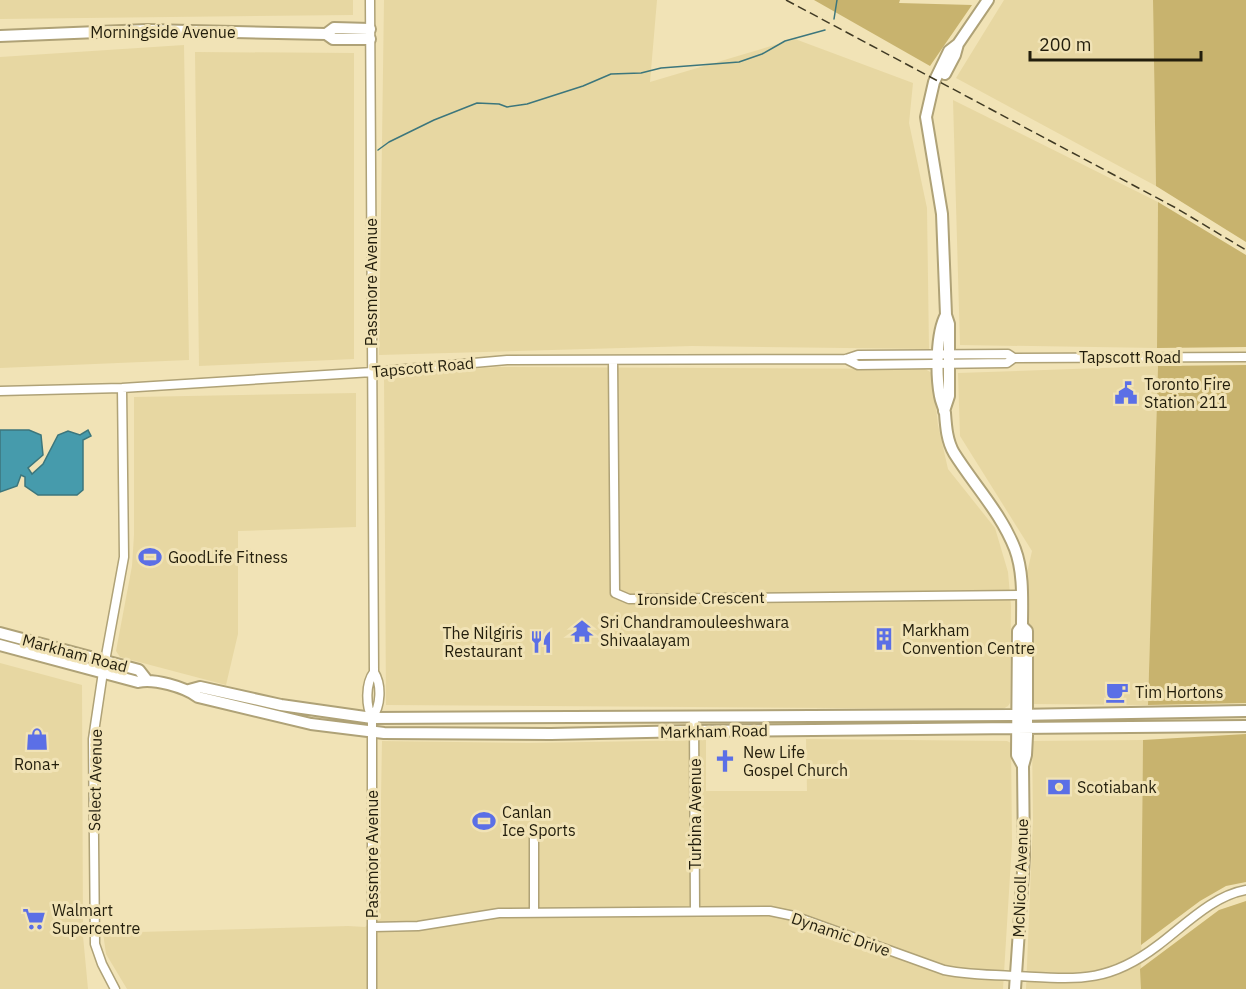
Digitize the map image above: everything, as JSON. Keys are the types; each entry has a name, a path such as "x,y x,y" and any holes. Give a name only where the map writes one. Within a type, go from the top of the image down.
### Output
{"main road":[{"name":"McNicoll Avenue","path":"988,0 958,44 955,55 939,86 933,118 927,123 942,214 946,315 949,324 944,360 949,396 944,411 946,431 952,451 1005,526 1020,567 1022,626 1026,631 1021,729 1026,755 1023,766 1024,857 1015,989"},
{"name":"Morningside Avenue","path":"0,36 147,30 326,34 334,28 370,34"},
{"name":"Markham Road","path":"0,633 139,670 147,680"},
{"name":"Markham Road","path":"0,645 138,682 147,680 189,690 198,697 311,724 372,731 551,734 1246,726"},
{"name":"Markham Road","path":"189,690 200,687 281,705 372,718 1021,715 1246,711"}],"street":[{"name":"Passmore Avenue","path":"370,0 374,672 368,679 368,710 372,718 372,989"},
{"name":"Tapscott Road","path":"0,391 122,388 372,372 507,360 846,359 858,365 1008,354 1014,358 1246,357"},
{"name":"Ironside Crescent","path":"613,360 615,593 629,599 1021,595"},
{"name":"Select Avenue","path":"115,989 95,944 93,739 124,557 122,388"},
{"name":"Turbina Avenue","path":"694,717 695,911"},
{"path":"534,833 534,912"},
{"name":"Dynamic Drive","path":"373,927 418,926 499,913 761,911 794,916 944,970 970,975 1076,979 1112,973 1145,954 1219,900 1246,890"}],"shaded area":[{"path":"0,0 353,0 353,15 0,19"},
{"path":"384,0 657,0 650,82 795,39 913,83 909,123 927,208 929,349 692,346 379,355"},
{"path":"814,0 900,0 899,3 972,5 930,66"},
{"path":"1004,0 1153,0 1156,186 956,78"},
{"path":"1153,0 1246,0 1246,242 1156,186"},
{"path":"184,45 189,360 0,368 0,57"},
{"path":"195,52 354,53 354,359 199,366"},
{"path":"953,100 1158,202 1157,348 960,345"},
{"path":"1158,202 1246,255 1246,347 1157,348"},
{"path":"1246,365 1246,703 1148,705 1158,366"},
{"path":"1158,366 1148,705 1033,704 1030,700 1027,625 1027,573 1032,551 960,436 958,373"},
{"path":"499,367 925,369 932,373 938,425 948,469 995,528 1008,572 1011,606 1010,703 1003,709 386,705 384,375"},
{"path":"356,393 356,527 238,531 238,634 226,685 120,657 116,651 132,566 134,535 134,397"},
{"path":"0,663 82,685 83,936 88,989 0,989"},
{"path":"1246,734 1246,882 1226,886 1200,901 1141,945 1143,740"},
{"path":"806,739 1007,741 1011,743 1012,843 1003,989 127,989 106,954 103,933 365,927 379,914 382,741 528,743 706,740 706,791 807,791"},
{"path":"1143,740 1141,989 1026,989 1033,820 1032,741"},
{"path":"1246,901 1246,989 1141,989 1140,969 1219,910"}],"water":[{"path":"0,430 29,430 41,435 43,455 28,468 32,474 43,464 58,435 68,431 80,435 88,430 91,436 83,440 83,490 77,495 38,495 25,486 25,477 21,475 17,486 0,492"}],"waterway":[{"path":"834,19 837,0"},
{"path":"378,150 389,142 434,120 477,103 499,104 507,107 527,104 583,86 611,74 641,73 661,68 739,62 762,54 785,41 825,30"}],"railway":[{"path":"786,0 1176,208 1246,250"}],"place":[{"name":"Toronto Fire Station 211","path":"1126,393"},
{"name":"GoodLife Fitness","path":"150,557"},
{"name":"Sri Chandramouleeshwara Shivaalayam","path":"582,631"},
{"name":"Markham Convention Centre","path":"884,639"},
{"name":"The Nilgiris Restaurant","path":"541,642"},
{"name":"Tim Hortons","path":"1117,692"},
{"name":"Rona+","path":"37,739"},
{"name":"New Life Gospel Church","path":"725,761"},
{"name":"Scotiabank","path":"1059,787"},
{"name":"Canlan Ice Sports","path":"484,821"},
{"name":"Walmart Supercentre","path":"34,919"}]}
